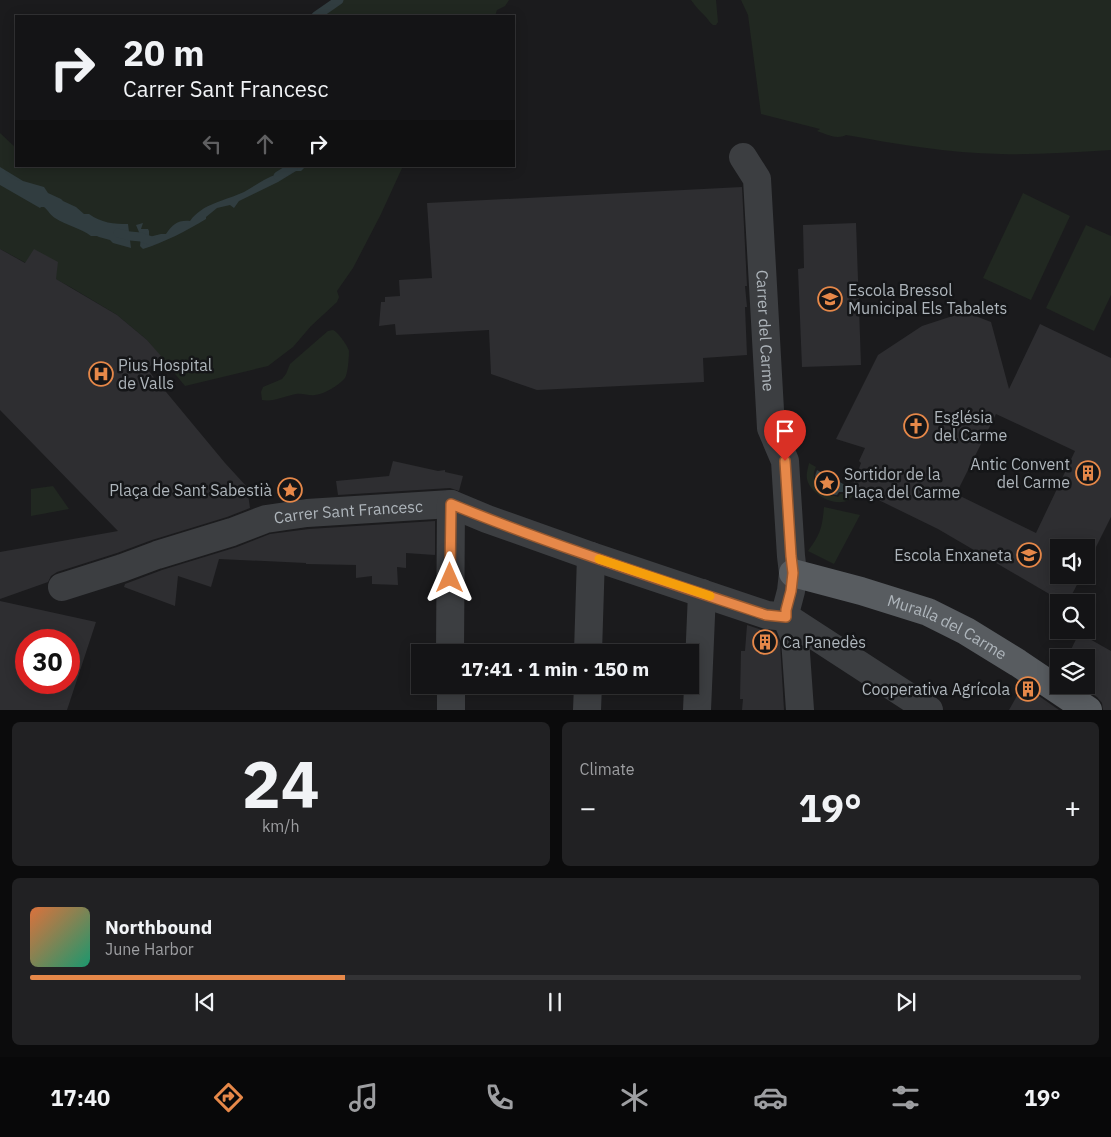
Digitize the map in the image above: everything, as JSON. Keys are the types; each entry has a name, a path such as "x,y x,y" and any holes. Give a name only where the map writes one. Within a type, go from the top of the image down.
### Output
{"main road":[{"name":"Muralla del Carme","path":"793,573 861,591 928,612 966,631 1088,710"}],"street":[{"name":"Carrer del Carme","path":"743,158 757,179 771,428 785,461 793,573 786,617"},
{"name":"Carrer Sant Francesc","path":"62,587 122,568 157,554 232,532 266,519 307,513 451,504 486,519 591,556 766,615 786,617 928,709"},
{"path":"450,644 451,504"},
{"path":"588,644 591,556"},
{"path":"697,710 702,593"},
{"path":"786,617 795,638 800,710"},
{"path":"451,694 451,710"},
{"path":"587,710 588,694"}],"shaded area":[{"path":"343,0 509,0 505,6 497,10 495,15 322,15"},
{"path":"691,0 716,0 718,22 716,25 711,23"},
{"path":"741,0 1111,0 1111,150 1015,154 942,150 846,135 839,137 831,136 817,131 820,129 761,114 748,15"},
{"path":"0,133 15,147 15,167 403,167 353,268 337,291 339,297 337,302 311,326 293,347 268,366 185,386 147,340 117,315 0,249"},
{"path":"0,167 23,181 44,187 48,193 76,207 84,214 89,214 108,222 128,224 131,248 97,236 91,236 55,218 44,207 40,208 0,185"},
{"path":"295,167 305,167 301,171 296,171 239,201 234,208 230,205 217,208 206,219 175,236 143,249 140,246 141,237 136,225 143,223 141,229 148,229 149,237 166,234 176,223 190,221 208,206 244,192 285,170 293,171"},
{"path":"1023,193 1070,216 1031,300 983,278"},
{"path":"1086,225 1111,236 1111,295 1094,331 1046,308"},
{"path":"333,330 342,339 349,351 347,373 342,381 332,389 319,394 296,394 275,400 262,400 261,392 263,387 282,379 290,364 328,331"},
{"path":"809,463 816,467 814,471 815,486 823,494 838,497 840,494 847,493 852,487 857,489 852,497 844,502 838,502 818,495 809,485 807,479"},
{"path":"817,470 849,487 845,492 839,492 837,495 828,494 818,485 815,476"},
{"path":"53,486 69,509 31,516 31,489"},
{"path":"824,507 860,515 834,564 808,551 820,530"}],"building":[{"path":"742,187 747,286 745,286 747,307 745,307 747,355 703,358 704,382 537,390 491,374 489,330 396,335 395,324 379,326 381,302 385,302 385,297 400,296 399,280 432,278 427,203"},
{"path":"856,223 861,365 802,367 798,269 804,268 803,225"},
{"name":"Pius Hospital de Valls","path":"0,249 25,263 34,249 58,262 56,279 117,315 147,340 161,356 147,369 247,487 250,508 57,572 51,576 48,582 0,599 0,552 118,531 0,410"},
{"path":"965,312 991,322 1009,389 1040,324 1111,358 1111,517 1095,549 1095,539 1050,539 1050,584 1077,584 1072,594 1050,594 938,529 852,487 861,463 859,461 865,448 836,439 878,355 922,326","holes":["996,414 1075,451 1036,533 956,494"]},
{"path":"393,461 438,471 445,470 445,472 463,476 459,491 450,488 338,495 336,481 389,476"},
{"path":"435,521 435,555 406,553 406,568 397,567 398,585 372,584 372,576 356,578 356,565 219,559 211,587 178,576 175,606 124,587 125,584 162,570 237,547 270,534 309,529"},
{"path":"0,601 96,622 80,671 80,629 15,629 15,694 72,694 67,710 0,710"},
{"path":"747,625 775,632 780,643 784,710 742,710 743,699 740,699 741,651 745,651"},
{"path":"1076,639 1090,639 1111,651 1111,710 1103,710 1102,703 1092,694 1095,694 1095,649 1071,649"},
{"name":"Cooperativa Agrícola","path":"1023,685 1059,710 1009,710"}],"waterway":[{"path":"317,15 339,0"},
{"path":"278,176 292,167"},
{"path":"118,233 141,237 151,241"}],"slow traffic":[{"path":"599,559 710,596"}],"place":[{"name":"Escola Bressol Municipal Els Tabalets","path":"830,299"},
{"name":"Pius Hospital de Valls","path":"101,374"},
{"name":"Església del Carme","path":"916,426"},
{"name":"Antic Convent del Carme","path":"1088,473"},
{"name":"Sortidor de la Plaça del Carme","path":"827,483"},
{"name":"Plaça de Sant Sabestià","path":"290,490"},
{"name":"Escola Enxaneta","path":"1029,555"},
{"name":"Ca Panedès","path":"765,642"},
{"name":"Cooperativa Agrícola","path":"1028,689"}],"route":[{"path":"450,578 451,504 486,519 766,615 786,617 793,573 785,461"}]}
